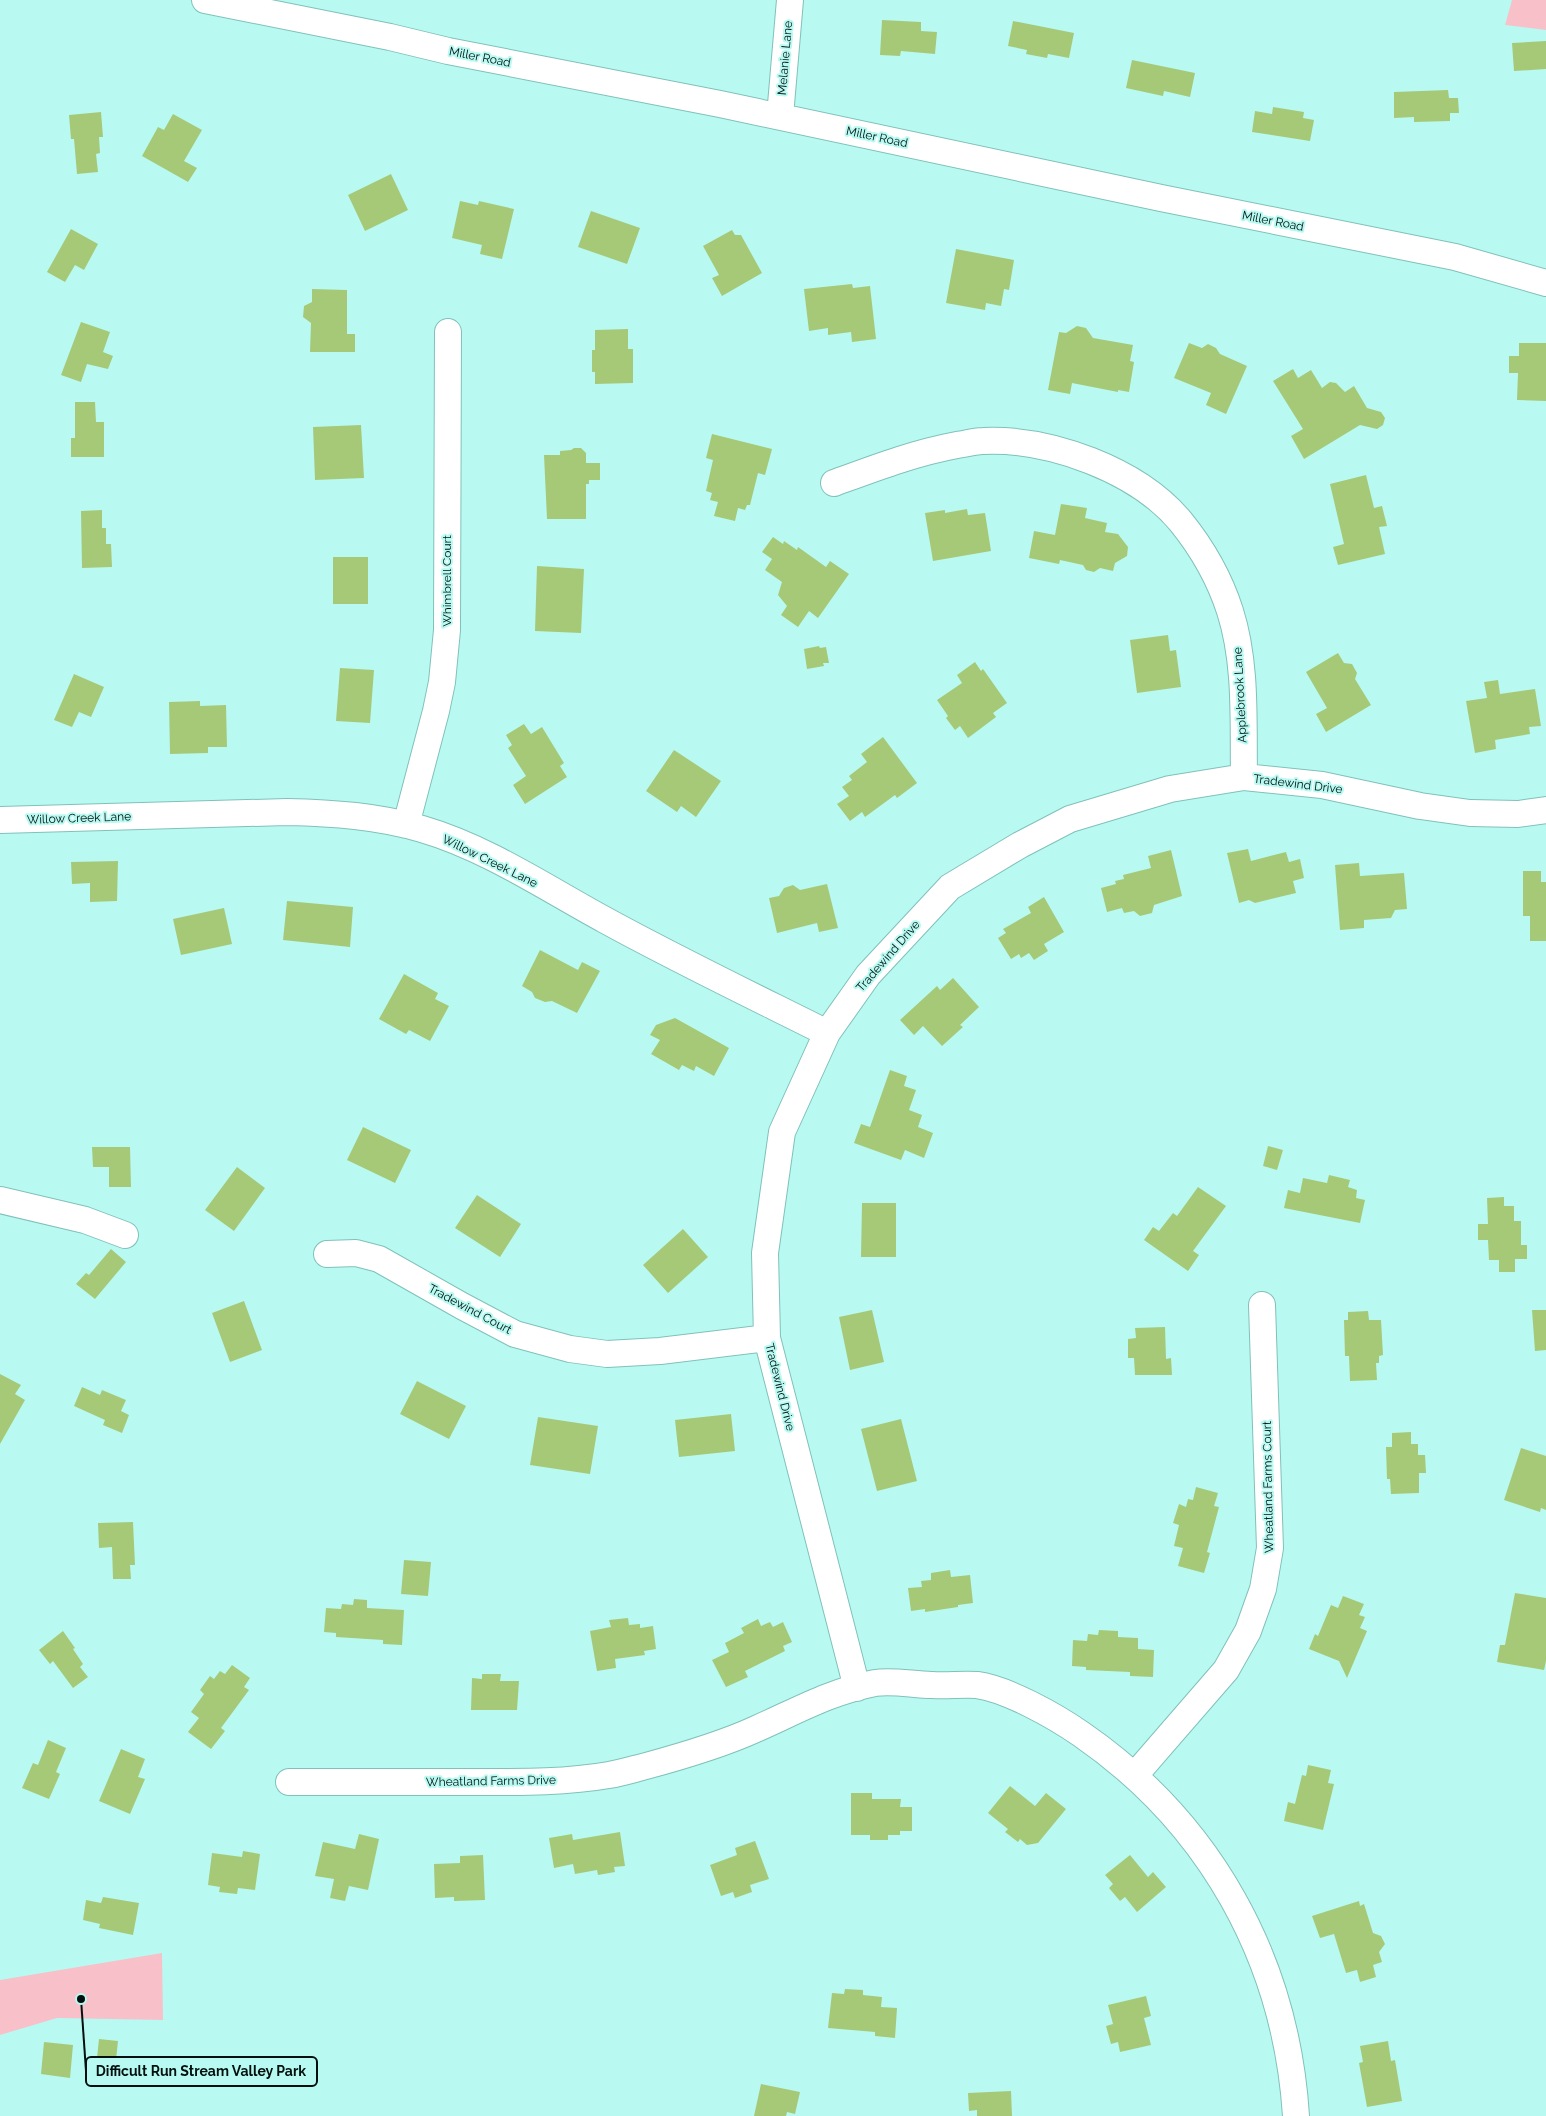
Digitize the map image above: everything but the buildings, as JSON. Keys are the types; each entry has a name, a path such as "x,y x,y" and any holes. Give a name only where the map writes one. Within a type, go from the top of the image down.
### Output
{"street":[{"name":"Miller Road","path":"205,0 390,37 448,51 780,116 1161,198 1455,257 1546,282"},
{"name":"Melanie Lane","path":"780,116 790,0"},
{"name":"Whimbrell Court","path":"406,826 436,711 442,682 447,630 448,332"},
{"name":"Applebrook Lane","path":"834,483 906,457 983,441 1040,446 1080,456 1118,473 1150,494 1180,521 1197,544 1211,568 1230,613 1238,644 1242,685 1244,777"},
{"name":"Tradewind Drive","path":"857,1688 767,1338 765,1252 782,1132 827,1033 868,975 950,887 1020,845 1070,819 1170,789 1244,777 1322,785 1420,806 1470,813 1518,814 1546,810"},
{"name":"Willow Creek Lane","path":"0,820 287,812 329,813 376,819 422,829 466,846 674,958 827,1033"},
{"path":"0,1200 84,1220 125,1234"},
{"name":"Tradewind Court","path":"327,1254 356,1253 379,1259 515,1334 570,1349 608,1354 660,1351 767,1338"},
{"name":"Wheatland Farms Court","path":"1135,1775 1226,1670 1248,1631 1263,1590 1270,1548 1262,1305"},
{"name":"Wheatland Farms Drive","path":"289,1782 531,1782 610,1775 674,1758 732,1738 829,1694 878,1682 929,1686 978,1685 1013,1697 1042,1710 1103,1750 1135,1775 1180,1822 1213,1865 1241,1912 1270,1979 1289,2051 1296,2116"}],"shaded area":[{"path":"1512,0 1546,0 1546,30 1505,25"},
{"path":"162,1953 163,2020 57,2018 0,2035 0,1980"}],"place":[{"name":"Difficult Run Stream Valley Park","path":"81,1999"}]}
